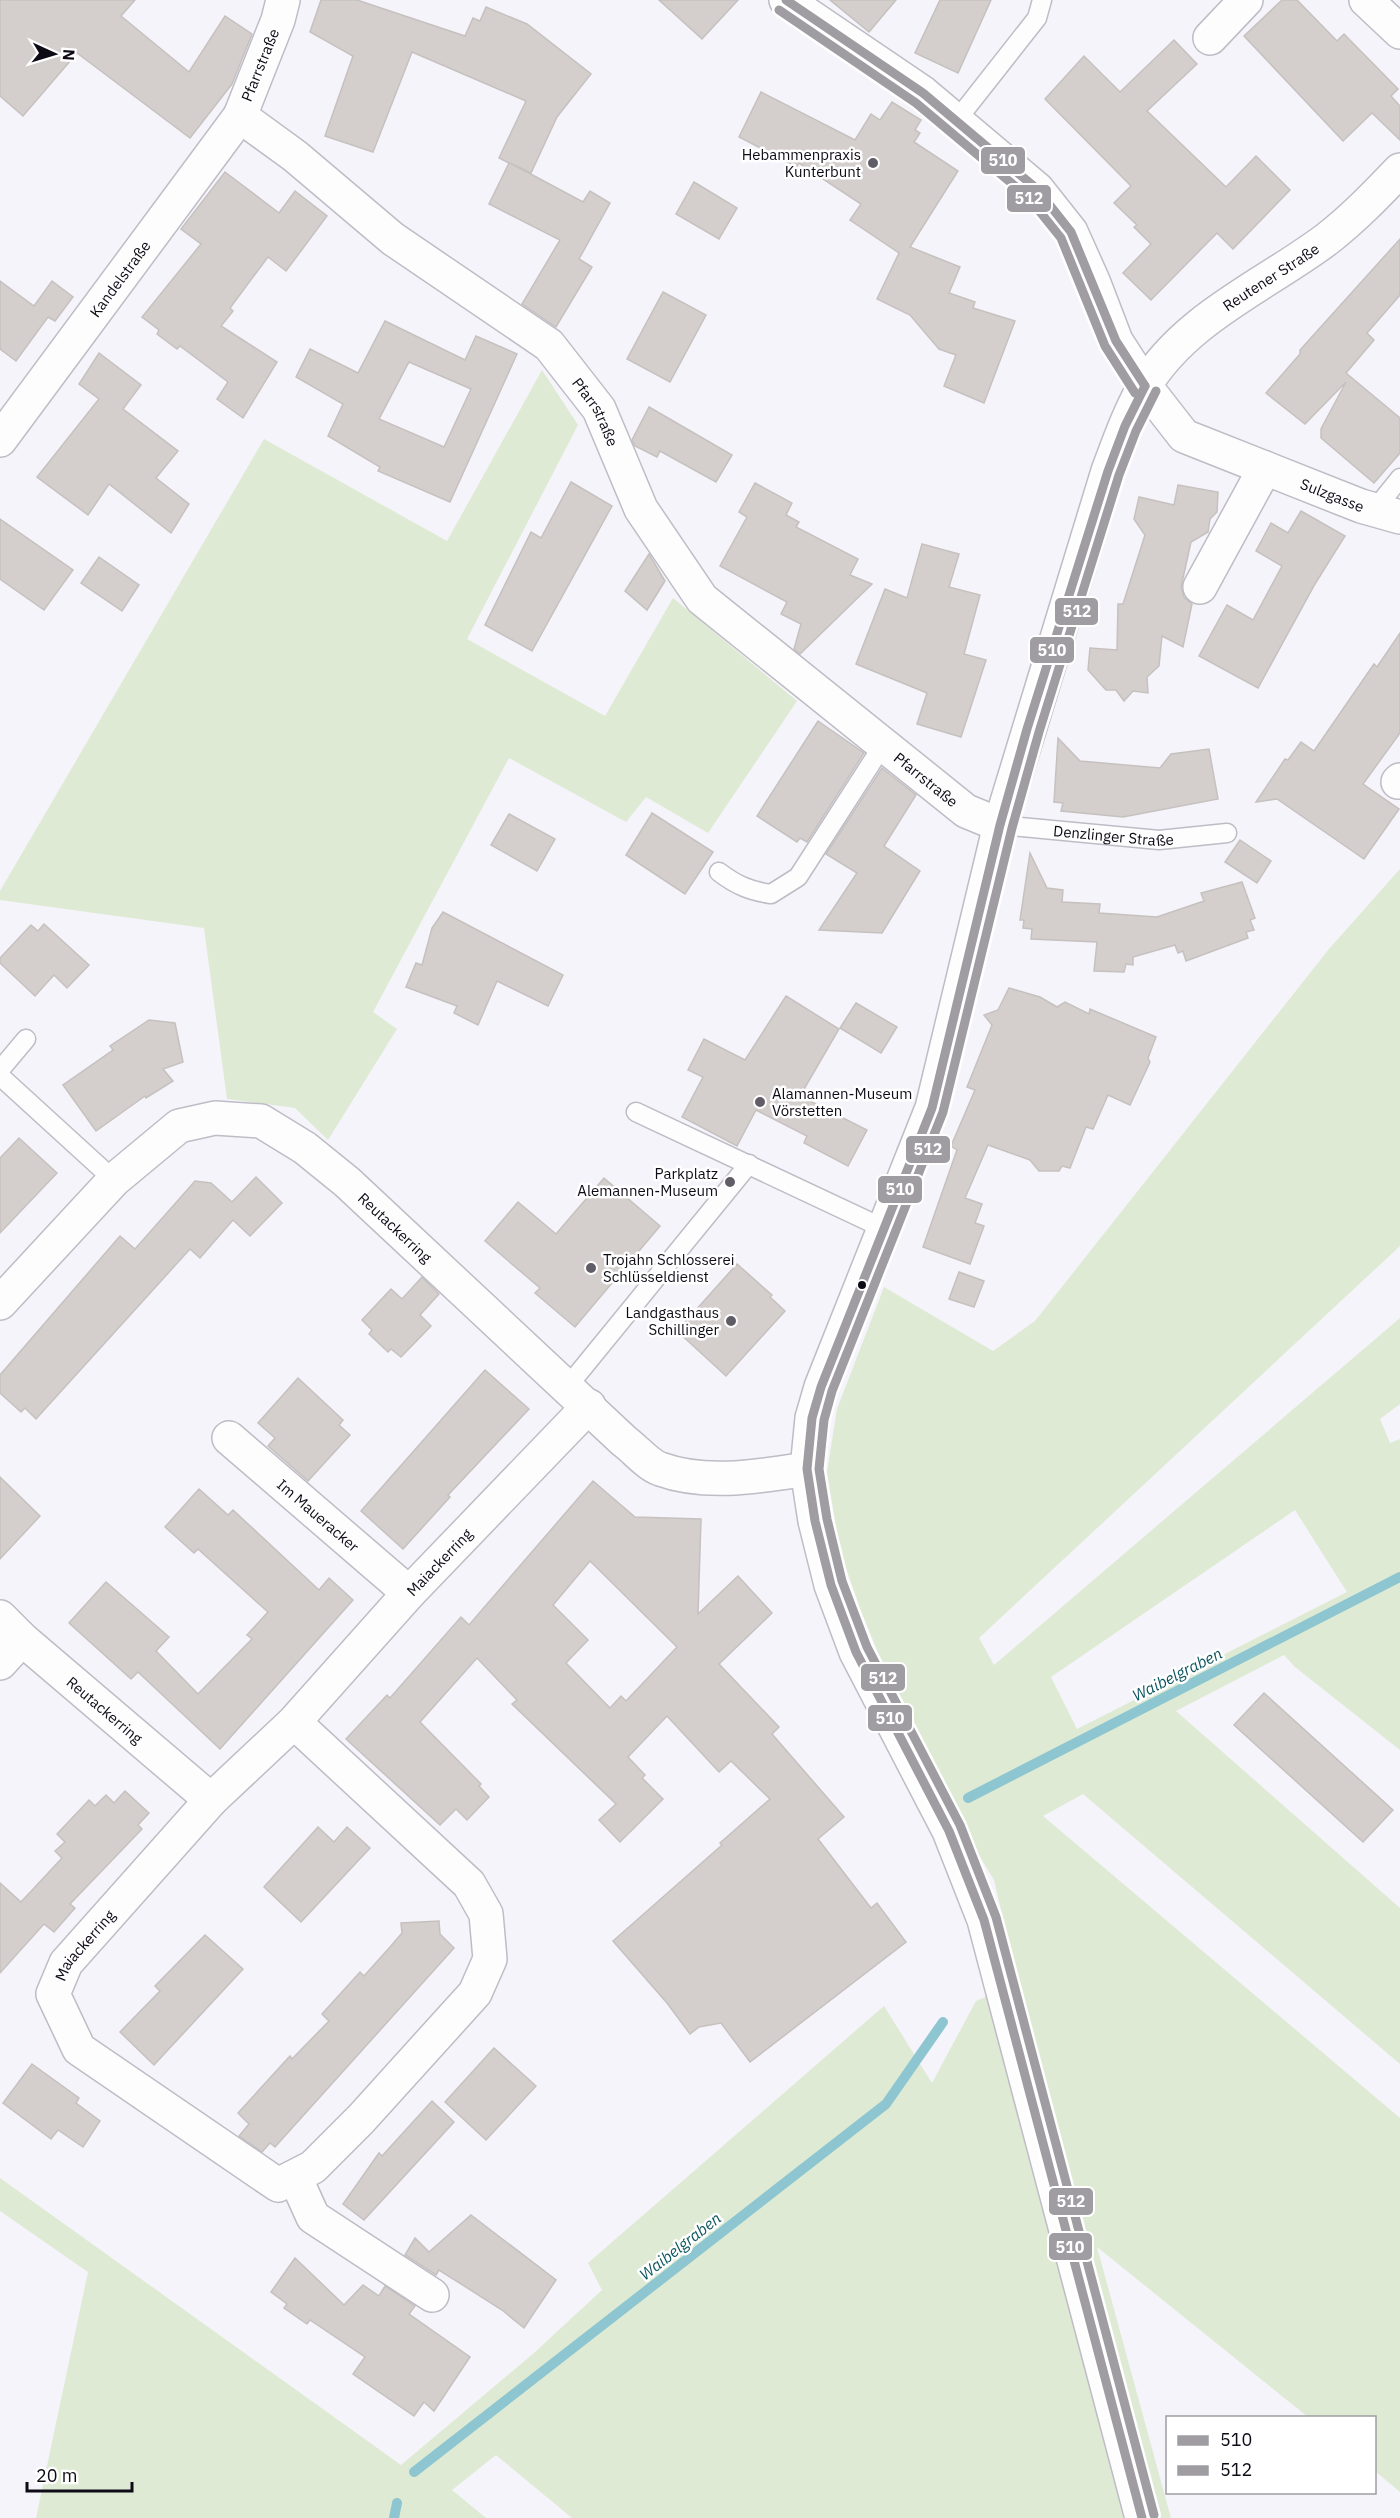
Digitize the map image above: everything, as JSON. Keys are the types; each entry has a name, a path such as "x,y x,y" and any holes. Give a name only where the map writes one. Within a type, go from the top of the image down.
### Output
{"street":[{"name":"Pfarrstraße","path":"283,0 278,20 240,116 295,156 393,239 549,345 599,409 641,509 702,599 966,811 1000,825"},
{"path":"786,0 924,93 1037,189 1071,232 1116,341 1145,386 1125,426 1108,471 1000,825 932,1108 821,1387 812,1418 807,1469 815,1521 831,1585 852,1641 906,1752 949,1831 984,1920 1142,2518"},
{"path":"1210,38 1246,0"},
{"path":"1366,0 1400,32"},
{"name":"Kandelstraße","path":"0,440 240,116"},
{"name":"Reutener Straße","path":"1145,386 1185,339 1220,311 1326,239 1364,208 1400,170"},
{"name":"Sulzgasse","path":"1145,386 1184,436 1361,506 1388,512"},
{"path":"1200,587 1265,468"},
{"name":"Reutackerring","path":"0,1303 114,1180 179,1126 215,1118 261,1121 305,1148 347,1182 624,1441 658,1469 701,1478 755,1477 807,1469"},
{"name":"Maiackerring","path":"294,1722 469,1884 486,1914 490,1959 475,1993 353,2127 313,2167 278,2185 79,2049 53,1994 66,1963 211,1800 294,1722 409,1593 578,1396"},
{"name":"Im Maueracker","path":"229,1438 409,1593"},
{"path":"0,1663 11,1628"},
{"name":"Reutackerring","path":"11,1628 211,1800"},
{"path":"294,2176 313,2217 432,2295"}],"lane":[{"path":"956,121 1037,18 1042,0"},
{"path":"1388,512 1400,478"},
{"path":"719,872 736,885 754,892 771,894 798,877 883,744"},
{"name":"Denzlinger Straße","path":"1000,825 1160,840 1227,833"},
{"path":"0,1070 26,1039"},
{"path":"0,1076 114,1180"},
{"path":"636,1112 885,1229"},
{"path":"578,1396 749,1164"}],"green space":[{"path":"542,370 578,425 467,639 605,716 673,598 797,701 708,833 646,797 626,822 509,758 373,1012 397,1029 328,1140 295,1108 227,1099 204,928 0,900 0,891 264,439 447,541"},
{"path":"1400,869 1400,1246 979,1638 994,1665 1400,1318 1400,1404 1380,1419 1390,1443 1400,1439 1400,1750 1295,1667 1284,1655 1176,1711 1400,1908 1400,2064 1083,1794 1043,1816 1400,2118 1400,2492 1376,2472 1376,2416 1307,2416 1097,2247 1171,2518 572,2518 496,2455 452,2490 486,2518 36,2518 88,2272 0,2211 0,2178 401,2465 534,2353 602,2290 588,2263 884,2006 932,2083 976,2001 1018,1983 994,1880 962,1827 883,1665 861,1611 840,1551 827,1472 837,1409 884,1287 993,1351 1035,1321 1329,949","holes":["1295,1510 1347,1592 1077,1729 1051,1677"]}],"building":[{"path":"0,0 135,0 121,16 189,72 225,16 252,34 232,84 190,138 77,53 23,116 0,96"},
{"path":"321,0 357,0 465,36 473,18 480,21 486,7 527,24 591,74 557,117 531,173 510,163 583,202 590,191 610,203 579,259 592,267 556,327 522,304 560,240 489,204 509,163 499,158 526,101 412,52 373,152 325,136 353,56 310,32"},
{"path":"659,0 738,0 702,39"},
{"path":"830,0 896,0 869,32"},
{"path":"940,0 991,0 958,73 915,53"},
{"path":"1282,0 1297,0 1337,41 1344,34 1398,89 1391,96 1400,106 1400,140 1372,113 1343,141 1244,36"},
{"path":"1174,40 1197,64 1147,111 1226,187 1256,156 1290,190 1233,249 1217,233 1151,300 1123,273 1151,244 1134,227 1137,225 1114,203 1131,186 1045,99 1084,56 1120,92"},
{"path":"761,92 855,140 871,114 880,120 892,102 921,120 915,130 920,133 914,142 958,171 910,247 960,267 949,293 975,302 973,308 1015,321 984,403 944,386 956,355 939,349 910,315 877,299 899,253 850,220 861,204 799,163 797,167 739,137"},
{"path":"225,172 279,213 295,191 327,216 286,271 268,257 230,308 233,311 221,326 277,362 243,418 217,399 228,382 180,346 177,349 157,334 159,330 142,317 201,244 181,229"},
{"path":"694,182 737,208 719,239 676,214"},
{"path":"1400,239 1400,295 1367,333 1374,340 1346,373 1400,418 1400,453 1374,483 1321,438 1321,429 1346,382 1305,424 1266,393 1300,354 1300,350"},
{"path":"0,281 34,306 52,281 73,297 55,321 48,317 16,361 0,349"},
{"path":"663,292 706,315 670,382 627,359"},
{"path":"385,321 465,360 476,336 517,354 450,502 378,471 380,467 328,436 343,404 296,377 310,349 358,373","holes":["409,362 471,389 444,447 379,419"]},
{"path":"99,353 141,385 123,409 178,451 156,478 189,504 171,533 109,484 88,515 37,477 99,399 79,384"},
{"path":"649,407 732,455 716,482 660,451 657,457 635,446 632,440"},
{"path":"571,482 612,506 532,651 485,625 531,532 541,538"},
{"path":"755,483 792,503 786,515 799,522 796,527 858,559 850,575 872,584 800,654 794,649 801,624 781,614 787,602 720,566 747,517 739,512"},
{"path":"1178,485 1218,492 1217,512 1210,519 1208,532 1191,542 1181,587 1184,597 1192,604 1183,647 1162,636 1159,666 1147,677 1148,693 1133,691 1124,701 1116,690 1106,690 1088,670 1090,648 1117,650 1118,604 1123,604 1145,535 1134,519 1139,497 1174,505"},
{"path":"1301,511 1345,536 1315,584 1258,688 1199,656 1227,605 1253,620 1282,566 1256,551 1271,523 1288,533"},
{"path":"0,519 73,570 44,610 0,579"},
{"path":"922,544 959,554 949,587 980,595 964,654 986,660 961,737 917,724 927,693 856,664 885,589 907,598"},
{"path":"649,554 665,581 647,610 625,591"},
{"path":"99,557 139,585 122,611 81,583"},
{"path":"1400,633 1400,733 1363,784 1399,809 1364,859 1277,799 1256,802 1285,759 1288,760 1301,742 1314,751 1374,664 1377,667"},
{"path":"818,721 864,753 807,842 800,838 797,842 757,816"},
{"path":"1058,738 1080,761 1160,768 1171,754 1209,749 1218,799 1123,817 1061,811 1063,803 1054,802"},
{"path":"882,768 916,795 884,846 920,871 882,933 819,930 857,873 826,854"},
{"path":"652,813 713,852 685,894 626,855"},
{"path":"509,814 555,839 537,871 491,845"},
{"path":"1240,840 1271,861 1257,883 1225,862"},
{"path":"1030,853 1047,888 1063,890 1062,902 1100,904 1099,913 1157,917 1204,901 1201,893 1242,882 1255,918 1250,920 1254,930 1246,932 1248,938 1186,961 1183,951 1178,953 1175,945 1133,957 1133,965 1126,964 1124,972 1094,971 1097,942 1031,939 1032,929 1023,928 1024,920 1020,920"},
{"path":"443,912 563,975 548,1006 497,981 478,1025 454,1013 457,1006 406,987 416,963 422,965 432,928"},
{"path":"44,924 89,965 67,988 54,975 35,996 0,963 0,958 31,925 38,931"},
{"path":"1009,988 1040,997 1057,1007 1065,1002 1089,1014 1090,1009 1156,1037 1148,1058 1150,1062 1130,1105 1108,1095 1093,1129 1086,1127 1070,1168 1062,1166 1059,1171 1039,1171 1030,1160 988,1145 965,1198 982,1204 975,1223 984,1226 970,1264 923,1247 957,1150 951,1146 975,1090 967,1087 992,1025 984,1015 998,1010"},
{"path":"786,996 839,1029 800,1096 867,1130 848,1166 804,1143 807,1136 756,1110 737,1146 682,1117 703,1077 688,1070 704,1039 745,1060"},
{"path":"856,1003 897,1027 881,1053 840,1028"},
{"path":"149,1020 175,1023 183,1062 163,1069 173,1081 146,1098 145,1096 96,1131 63,1085 113,1050 110,1046"},
{"path":"19,1138 57,1173 0,1233 0,1158"},
{"path":"256,1177 282,1203 250,1236 233,1220 200,1258 190,1249 36,1419 25,1408 21,1412 0,1393 0,1375 120,1236 135,1249 195,1181 211,1183 232,1202"},
{"path":"604,1178 660,1226 575,1327 535,1293 540,1288 485,1241 518,1202 556,1234"},
{"name":"Landgasthaus Schillinger","path":"737,1264 772,1295 770,1297 785,1311 726,1376 677,1331"},
{"path":"959,1272 984,1281 974,1307 949,1299"},
{"path":"422,1277 439,1294 420,1315 431,1326 401,1357 391,1349 388,1352 369,1334 372,1330 362,1320 391,1289 402,1299"},
{"path":"485,1370 529,1409 448,1495 450,1497 403,1549 361,1511"},
{"path":"298,1378 343,1420 339,1425 350,1435 308,1481 268,1446 275,1438 258,1423"},
{"path":"0,1477 40,1516 0,1559"},
{"path":"593,1481 635,1517 701,1519 698,1614 738,1576 772,1613 719,1664 779,1727 772,1734 844,1817 818,1839 871,1908 877,1903 906,1942 750,2062 721,2023 699,2027 690,2034 667,2003 613,1941 722,1845 720,1843 770,1799 731,1761 719,1772 667,1716 628,1757 645,1775 642,1778 663,1799 620,1842 599,1820 616,1804 512,1704 517,1700 477,1658 420,1722 481,1784 479,1786 489,1797 467,1820 456,1809 440,1825 346,1739 387,1695 390,1698 461,1617 469,1625","holes":["590,1561 677,1647 626,1701 621,1696 610,1708 566,1663 588,1640 553,1605"]},
{"path":"199,1489 228,1515 233,1510 319,1590 329,1578 353,1600 220,1749 138,1672 131,1679 69,1623 106,1582 169,1637 156,1651 198,1694 252,1639 247,1635 268,1612 198,1549 194,1553 165,1527"},
{"path":"1264,1693 1393,1810 1363,1842 1234,1725"},
{"path":"125,1791 149,1813 138,1825 142,1829 70,1904 75,1908 54,1932 44,1924 0,1973 0,1883 21,1902 62,1858 55,1851 65,1842 57,1834 89,1800 95,1806 106,1795 114,1803"},
{"path":"318,1827 334,1842 347,1827 370,1848 301,1922 264,1887"},
{"path":"439,1921 440,1934 454,1948 275,2147 270,2143 262,2152 239,2136 249,2124 238,2113 290,2056 292,2059 329,2021 322,2014 360,1972 364,1976 390,1947 402,1933 401,1923"},
{"path":"205,1935 243,1969 154,2065 120,2032 160,1991 155,1986"},
{"path":"494,2048 536,2086 486,2140 445,2102"},
{"path":"32,2064 79,2098 76,2103 100,2121 83,2147 58,2130 51,2139 3,2103"},
{"path":"432,2101 454,2122 364,2220 343,2204 379,2153 382,2156"},
{"path":"471,2215 556,2280 524,2328 502,2310 439,2270 436,2275 405,2255 415,2238 429,2252"},
{"path":"295,2258 344,2305 363,2285 379,2296 385,2286 415,2306 409,2314 470,2357 434,2411 424,2402 414,2416 353,2374 365,2357 310,2320 307,2324 284,2308 287,2304 271,2292"}],"waterway":[{"name":"Waibelgraben","path":"968,1798 1400,1577"},
{"name":"Waibelgraben","path":"414,2472 886,2104 943,2022"},
{"name":"Waibelgraben","path":"394,2518 397,2503"}],"transit line":[{"name":"510","path":"786,0 923,93 1037,189 1071,232 1116,341 1145,386"},
{"name":"512","path":"779,10 916,103 1028,197 1061,238 1105,346 1135,393"},
{"name":"510","path":"1142,2518 984,1920 949,1831 856,1652 831,1585 815,1521 807,1469 812,1418 821,1387 932,1108 1000,825 1027,729 1108,471 1125,426 1145,386"},
{"name":"512","path":"1154,2515 996,1917 960,1825 867,1647 842,1581 827,1519 819,1469 824,1420 832,1391 943,1112 1012,828 1039,732 1119,475 1136,431 1156,391"}],"place":[{"name":"Hebammenpraxis Kunterbunt","path":"873,163"},
{"name":"Alamannen-Museum Vörstetten","path":"760,1102"},
{"name":"Parkplatz Alemannen-Museum","path":"730,1182"},
{"name":"Trojahn Schlosserei Schlüsseldienst","path":"591,1268"},
{"name":"Landgasthaus Schillinger","path":"731,1321"}]}
